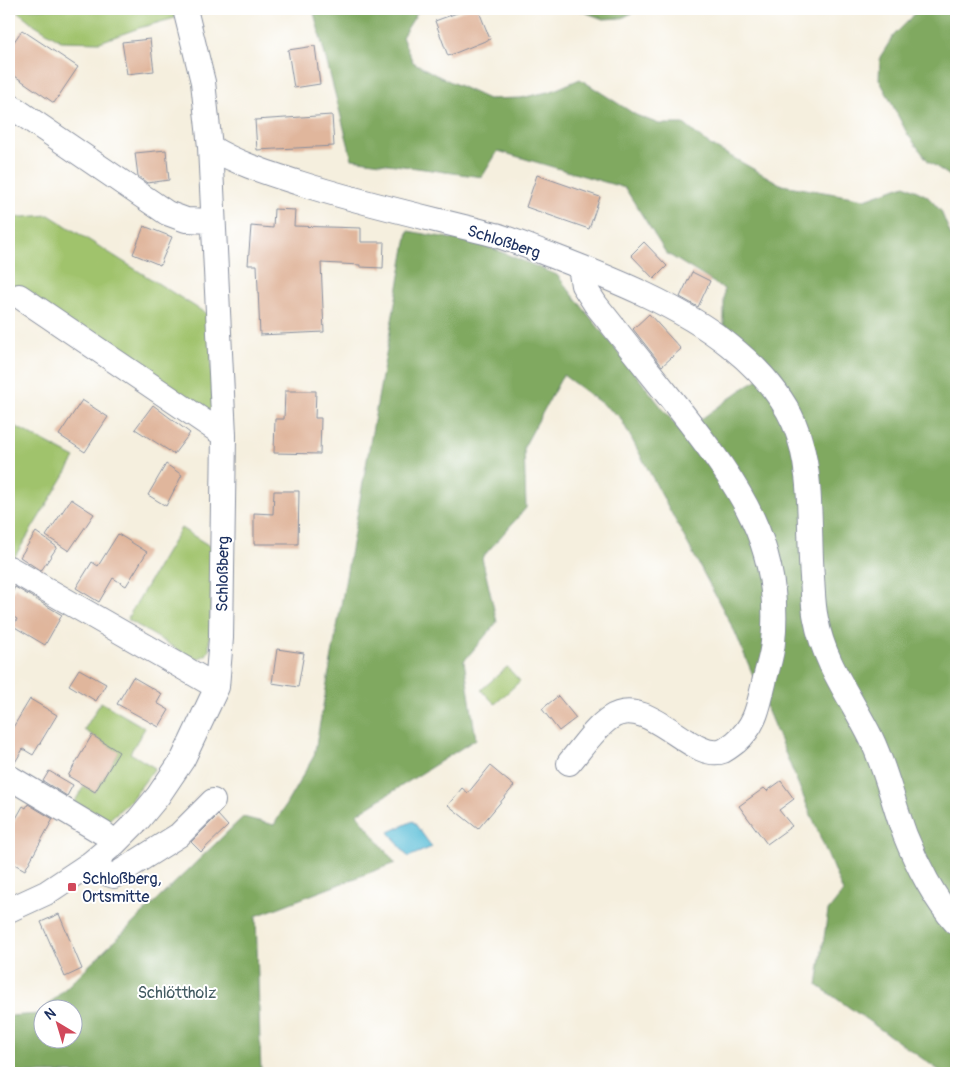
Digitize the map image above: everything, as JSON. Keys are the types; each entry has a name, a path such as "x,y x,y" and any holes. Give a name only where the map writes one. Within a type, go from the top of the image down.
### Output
{"street":[{"name":"Schloßberg","path":"9,910 46,893 91,863 139,819 158,796 183,759 217,687 221,638 224,435 210,147 203,82 185,9"},
{"path":"9,105 167,213 186,220 213,221"},
{"name":"Schloßberg","path":"210,147 232,160 313,188 405,214 500,236 580,267 642,293 700,325 742,355 786,406 794,424 804,461 808,491 815,618 828,660 871,738 905,835 919,865 933,891 956,923"},
{"path":"569,763 608,719 618,714 633,713 653,720 700,748 713,752 723,751 734,744 746,733 754,720 773,644 775,606 771,575 762,538 734,482 596,305 583,285 580,267"},
{"path":"19,296 224,435"},
{"path":"10,568 217,687"},
{"path":"9,777 102,833 115,843"},
{"path":"91,863 102,872 114,876 178,835 213,801"}],"green space":[{"path":"15,9 173,9 175,18 100,42 61,41 32,23"},
{"name":"Schlöttholz","path":"313,9 422,9 417,13 402,37 413,62 488,99 521,98 552,91 580,79 636,115 659,124 684,124 707,143 782,185 865,199 905,185 927,196 941,211 956,248 956,1073 943,1073 817,985 828,911 843,892 735,632 620,417 563,375 524,447 526,508 482,558 497,622 464,661 476,739 357,814 395,863 256,916 261,1073 9,1073 9,1016 32,1014 32,1050 82,1050 82,1000 53,1000 243,817 274,825 314,756 408,231 482,244 557,275 682,433 748,385 771,372 724,325 724,289 666,253 625,188 498,151 482,177 352,159"},
{"path":"576,9 640,9 622,18 603,19"},
{"path":"917,9 956,9 956,180 929,162 908,135 879,79 880,57 894,35 912,17"},
{"path":"49,215 210,316 213,415 9,296 9,218"},
{"path":"9,423 75,458 14,558 9,557"},
{"path":"181,528 213,548 209,650 206,655 197,659 188,656 127,619"},
{"path":"507,667 520,681 495,704 481,690"},
{"path":"101,702 145,728 130,753 155,768 130,801 103,825 72,806 84,786 95,792 119,752 84,730"}],"water":[{"path":"413,821 432,847 408,857 389,832"}],"building":[{"path":"468,9 478,9 490,39 448,56 435,21"},
{"path":"22,30 78,67 54,103 9,72 9,49"},
{"path":"150,39 154,71 127,74 122,42"},
{"path":"315,46 320,84 294,88 288,50"},
{"path":"332,115 334,146 257,150 255,120"},
{"path":"166,150 169,180 147,183 138,176 135,153"},
{"path":"537,175 600,197 589,229 526,207"},
{"path":"274,209 295,210 294,226 361,228 361,242 384,242 383,268 321,263 324,332 260,335 257,265 248,265 251,226 273,228"},
{"path":"144,226 172,237 160,265 133,254"},
{"path":"644,242 667,266 654,279 631,255"},
{"path":"692,272 710,281 698,307 680,297"},
{"path":"649,314 681,349 662,366 633,329"},
{"path":"285,391 316,391 315,418 321,418 320,454 274,453 275,419 284,419"},
{"path":"82,400 108,417 85,452 59,435"},
{"path":"153,405 190,433 174,454 135,429"},
{"path":"166,464 182,475 166,506 148,495"},
{"path":"274,491 299,491 298,544 254,544 254,513 273,514"},
{"path":"71,499 94,514 69,551 46,536"},
{"path":"36,532 57,547 41,571 20,557"},
{"path":"118,534 147,552 126,586 113,578 99,602 76,588 92,562 98,566"},
{"path":"15,587 62,615 45,645 13,626 17,619 9,614 9,598"},
{"path":"277,649 304,653 298,687 272,683"},
{"path":"79,669 106,684 96,701 69,685"},
{"path":"133,677 162,694 157,703 169,710 159,727 117,704"},
{"path":"558,696 576,718 559,731 542,709"},
{"path":"30,699 57,715 33,755 23,749 14,764 9,763 9,734"},
{"path":"92,735 119,752 95,792 68,776"},
{"path":"490,766 514,786 478,829 448,805 462,788 468,793"},
{"path":"49,771 73,785 67,796 43,781"},
{"path":"781,781 794,799 779,810 792,826 767,844 739,806 764,788 767,791"},
{"path":"28,804 53,819 25,870 9,861 9,831 23,806 26,808"},
{"path":"218,815 228,826 201,852 191,842"},
{"path":"59,914 82,969 65,977 41,922"}],"place":[{"name":"Schloßberg, Ortsmitte","path":"72,887"}]}
